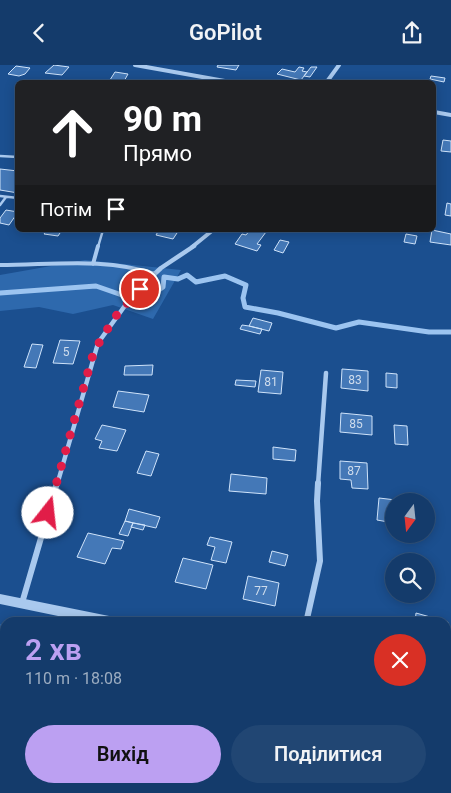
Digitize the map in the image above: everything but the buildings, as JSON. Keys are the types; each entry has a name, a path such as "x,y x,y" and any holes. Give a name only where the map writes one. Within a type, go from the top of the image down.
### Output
{"street":[{"path":"136,65 220,80"},
{"path":"166,70 171,65"},
{"path":"328,80 339,65"},
{"path":"436,112 451,115"},
{"path":"22,603 94,351 115,317 155,273 198,244 212,232"},
{"path":"308,617 318,578 321,554 317,501 326,373"},
{"path":"0,599 90,617"}],"lane":[{"path":"0,156 15,157"},
{"path":"0,196 15,198"},
{"path":"0,205 6,197"},
{"path":"93,264 102,232"},
{"path":"0,265 93,264 134,266 155,273"}],"shaded area":[{"path":"85,260 181,270 153,319 113,305 73,314 39,307 0,311 0,275"}],"waterway":[{"path":"0,293 96,286 142,302 163,287 164,277 178,279 187,275 196,282 225,276 246,285 243,298 245,307 278,313 336,328 359,322 429,332 451,332"}],"route":[{"path":"48,513 94,351 115,317 140,289"}]}
